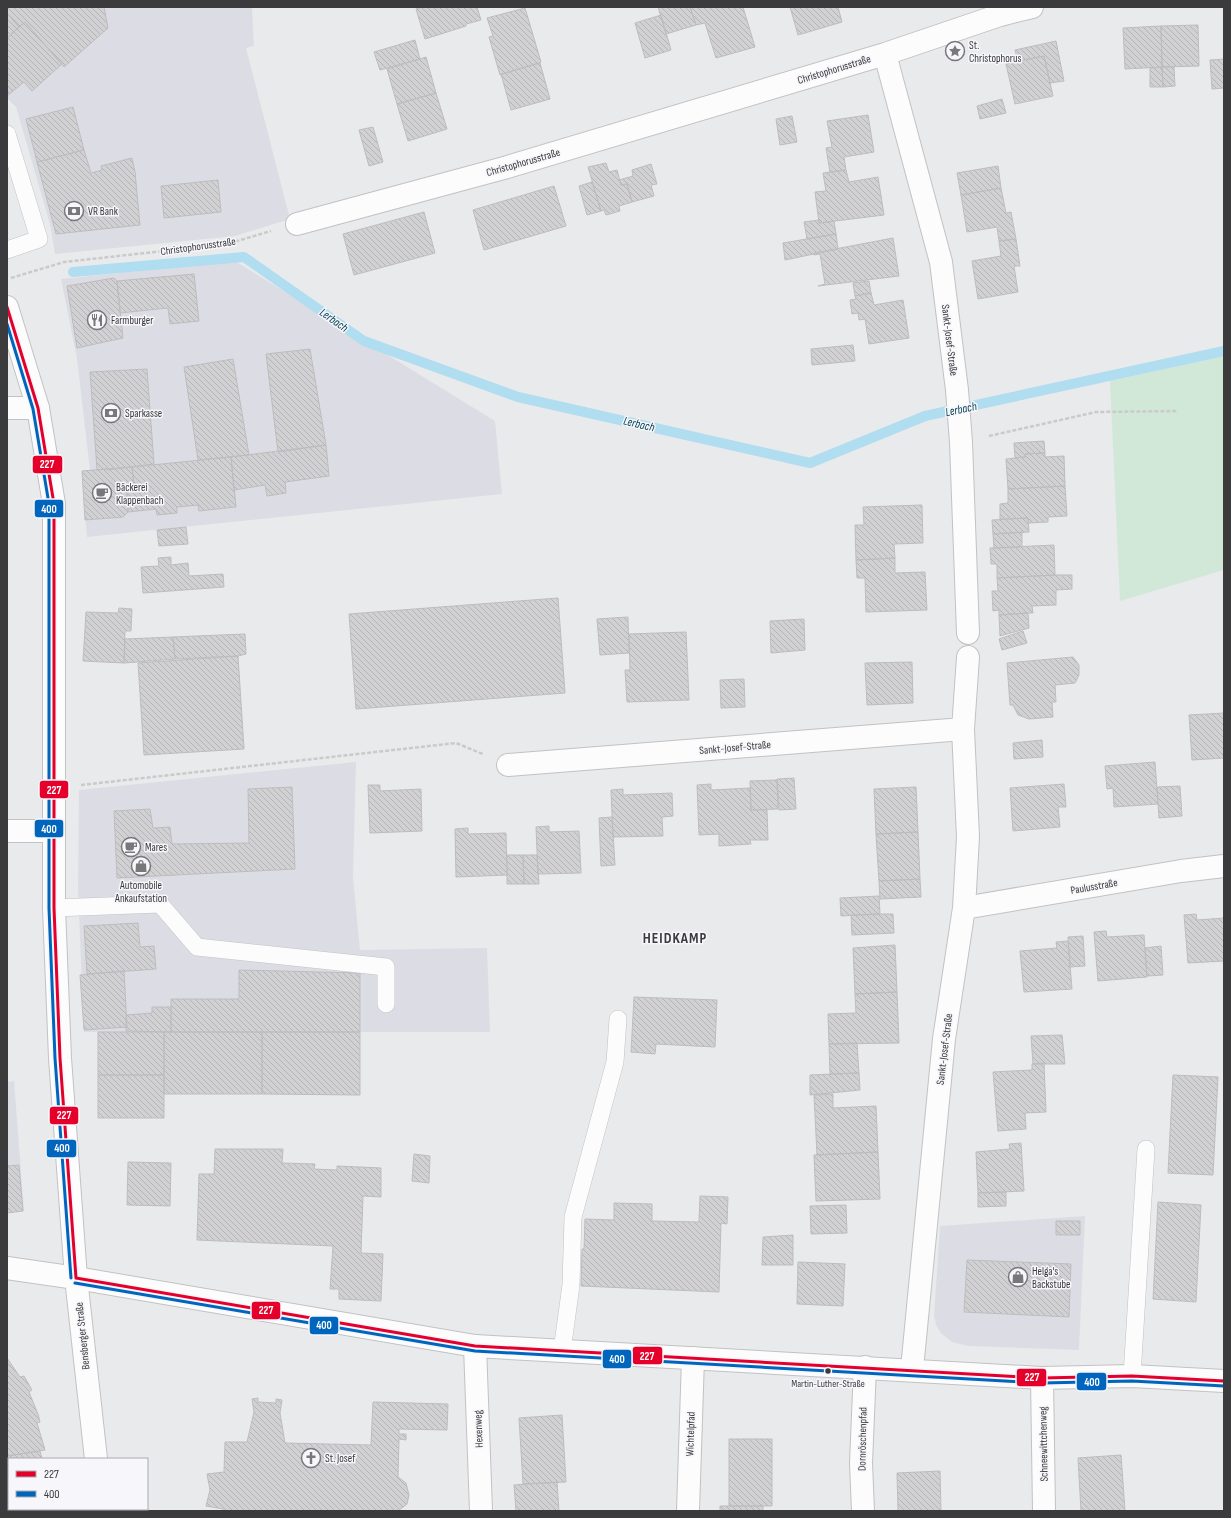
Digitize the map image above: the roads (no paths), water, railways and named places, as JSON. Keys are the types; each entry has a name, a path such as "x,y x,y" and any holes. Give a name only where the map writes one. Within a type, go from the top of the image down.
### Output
{"street":[{"name":"Christophorusstraße","path":"297,224 504,168 885,54 999,11 1032,7"},
{"name":"Sankt-Josef-Straße","path":"885,54 940,262 957,390 968,633"},
{"name":"Bensberger Straße","path":"7,307 38,408 54,504 53,831 54,908 60,1058 76,1278 96,1458"},
{"path":"7,408 38,408"},
{"name":"Sankt-Josef-Straße","path":"912,1369 944,1039 964,908 968,837 963,729 968,657"},
{"name":"Sankt-Josef-Straße","path":"508,765 963,729"},
{"path":"7,831 53,831"},
{"name":"Paulusstraße","path":"964,908 1181,871 1224,866"},
{"path":"7,1268 76,1278 475,1346 912,1369 1042,1378 1132,1376 1224,1381"},
{"name":"Hexenweg","path":"475,1346 481,1511"},
{"name":"Wichtelpfad","path":"688,1511 692,1358"},
{"name":"Dornröschenpfad","path":"863,1511 861,1462 865,1367"},
{"name":"Schneewittchenweg","path":"1042,1378 1044,1511"}],"lane":[{"path":"7,134 39,239 7,250"},
{"path":"54,908 160,904 197,947 386,967 386,1004"},
{"path":"562,1351 571,1285 573,1217 615,1062 618,1019"},
{"path":"1132,1376 1146,1149"}],"waterway":[{"name":"Lerbach","path":"73,272 244,257 364,341 518,397 810,463 925,416 1224,351"}],"place":[{"name":"St. Christophorus","path":"955,51"},
{"name":"VR Bank","path":"74,211"},
{"name":"Farmburger","path":"97,320"},
{"name":"Sparkasse","path":"111,413"},
{"name":"Bäckerei Klappenbach","path":"102,493"},
{"name":"Mares","path":"131,847"},
{"name":"Automobile Ankaufstation","path":"141,866"},
{"name":"Helga's Backstube","path":"1018,1277"},
{"name":"Martin-Luther-Straße","path":"828,1371"},
{"name":"St. Josef","path":"311,1458"}],"district":[{"name":"HEIDKAMP","path":"675,938"}]}
